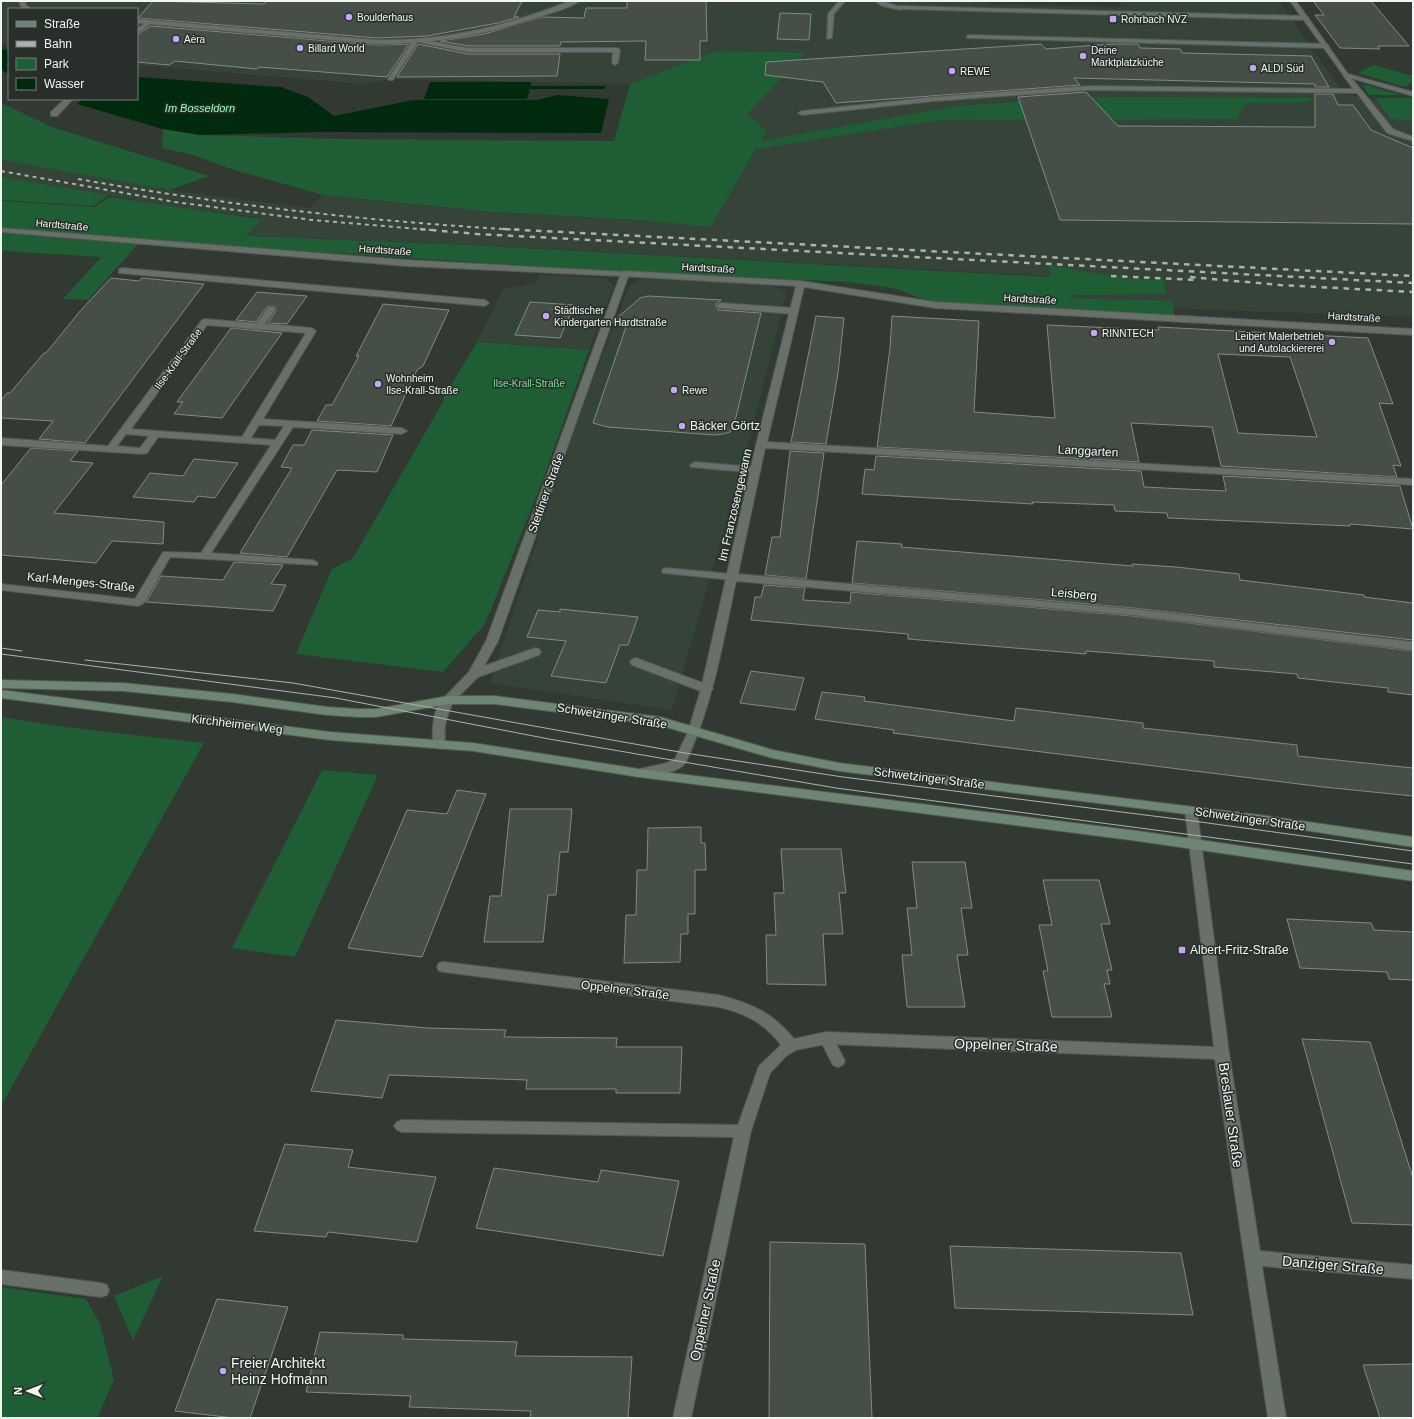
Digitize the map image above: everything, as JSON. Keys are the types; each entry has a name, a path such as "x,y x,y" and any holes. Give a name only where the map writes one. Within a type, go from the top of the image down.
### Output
{"street":[{"path":"138,21 377,42 414,43 459,38 500,28 525,21 576,1"},
{"path":"829,38 831,14 842,1"},
{"path":"878,1 884,5 900,8 1306,18"},
{"path":"1293,1 1357,90 1390,131 1413,140"},
{"path":"138,31 150,22"},
{"path":"969,37 1326,46"},
{"path":"424,42 468,50 617,50 615,63"},
{"path":"391,79 414,43"},
{"path":"1346,75 1413,94"},
{"path":"802,113 935,99 1088,88 1357,90"},
{"path":"54,114 68,100"},
{"name":"Hardtstraße","path":"1,230 406,263 801,284 935,305 1413,332"},
{"path":"122,271 288,288 485,303"},
{"name":"Stettiner Straße","path":"440,745 437,733 439,717 448,700 474,674 492,641 626,274"},
{"name":"Im Franzosengewann","path":"639,773 670,767 680,762 694,732 707,689 761,445 793,311 801,284"},
{"path":"722,306 793,311"},
{"path":"259,326 271,310"},
{"name":"Ilse-Krall-Straße","path":"111,448 205,322 312,331 258,422 246,439"},
{"path":"258,422 402,431"},
{"path":"204,556 290,424"},
{"path":"125,431 246,439 277,443"},
{"path":"1,442 143,451 156,433"},
{"name":"Langgarten","path":"761,445 1413,482"},
{"path":"695,465 756,470"},
{"name":"Karl-Menges-Straße","path":"1,587 138,603 167,554 313,563"},
{"name":"Leisberg","path":"667,571 1133,612 1413,646"},
{"path":"474,674 535,652"},
{"path":"636,662 707,689"},
{"name":"Kirchheimer Weg","path":"1,684 123,687 232,698 327,711 359,713 376,713 448,700"},
{"name":"Kirchheimer Weg","path":"1,694 330,736 473,747 639,773"},
{"name":"Schwetzinger Straße","path":"448,700 476,699 660,721 772,754 839,767 1191,811 1413,842"},
{"path":"639,773 1196,844 1413,876"},
{"name":"Breslauer Straße","path":"1191,811 1222,1053 1277,1418"},
{"name":"Oppelner Straße","path":"444,967 719,1001 746,1008 762,1016 777,1027 791,1046"},
{"path":"826,1038 838,1061"},
{"name":"Oppelner Straße","path":"682,1418 743,1131 764,1070 781,1052 802,1042 826,1038 1222,1053"},
{"path":"402,1126 743,1131"},
{"name":"Danziger Straße","path":"1252,1258 1413,1272"},
{"path":"1,1277 101,1290"}],"shaded area":[{"path":"1,1 988,1 989,4 1121,7 1118,1 1279,1 1343,93 1413,107 1413,317 1054,304 1049,276 470,245 248,236 261,218 157,204 1,177 1,160 176,191 309,208 323,195 492,212 639,220 711,227 767,131 747,115 716,51 630,84 391,79 364,84 138,65 138,8 8,8 8,44 1,44"},
{"name":"Städtischer Kindergarten Hardtstraße","path":"540,275 605,278 614,285 589,350 477,342 503,289 535,284"},
{"path":"643,278 768,285 787,291 750,438 672,710 490,683 574,428 630,285"}],"green space":[{"path":"716,51 805,53 747,114 767,131 761,141 957,106 1083,97 1320,98 1300,103 1246,103 1237,119 940,120 756,149 711,227 639,220 492,212 323,195 234,170 192,155 162,148 163,129 201,135 342,139 614,141 630,84"},
{"path":"1374,65 1413,76 1413,82 1405,87 1358,73"},
{"path":"1362,85 1367,85 1401,95 1369,95"},
{"path":"1375,98 1413,98 1413,120 1391,119"},
{"path":"1,103 52,127 209,176 170,190 1,160"},
{"path":"1,177 108,195 94,206 1,200"},
{"path":"109,197 261,219 247,236 467,245 1051,277 1049,265 1126,279 1164,280 1166,294 1069,295 1072,298 1173,301 1174,315 935,303 893,288 848,282 626,272 136,240 1,228 1,201 95,207"},
{"path":"1,232 138,244 88,300 63,299 101,257 4,251 1,253 1,247 3,245 1,245"},
{"path":"477,342 589,350 542,482 485,624 443,672 296,654 332,569 353,558 444,400 443,398"},
{"path":"1,717 65,727 204,743 1,1106"},
{"path":"322,770 378,775 295,957 232,948"},
{"path":"163,1276 133,1340 114,1296"},
{"path":"1,1287 86,1299 100,1324 114,1380 97,1418 1,1418"}],"water":[{"path":"1,49 8,50 8,74 1,70"},
{"name":"Im Bosseldorn","path":"138,77 281,87 308,97 334,116 413,100 537,100 557,95 609,99 601,133 320,132 201,135 163,129 77,104 81,100 138,100"},
{"path":"430,82 531,82 531,86 605,86 605,89 530,89 527,99 424,99"}],"building":[{"path":"153,1 264,4 266,1 522,1 514,17 519,17 498,23 427,36 377,38 138,18"},
{"path":"627,1 706,1 707,41 700,41 700,60 645,60 646,41 561,42 560,46 468,46 440,41 484,34 542,17 584,18 586,8 627,8"},
{"path":"1313,1 1371,1 1409,46 1378,46 1380,49 1340,48 1315,15 1324,15"},
{"path":"780,13 811,14 809,40 777,39"},
{"path":"151,26 377,45 409,44 387,77 259,67 257,69 175,61 169,65 138,62 138,34"},
{"path":"418,44 468,54 560,54 557,76 397,77"},
{"name":"REWE","path":"1041,44 1046,49 1111,44 1138,44 1140,48 1180,49 1182,53 1311,56 1329,87 1315,87 1315,84 1074,78 1080,85 836,103 823,82 765,75 766,62"},
{"path":"1086,92 1118,126 1315,127 1315,94 1333,94 1338,105 1353,105 1371,130 1413,148 1413,224 1060,220 1018,97"},
{"path":"111,278 139,281 142,278 204,284 85,443 39,439 53,421 1,418 1,400 7,393 10,393 44,353 46,353 81,310"},
{"path":"257,292 307,296 287,324 268,323 276,311 275,307 271,306 267,307 256,322 236,320"},
{"name":"Rewe","path":"648,296 721,300 716,304 718,310 761,313 736,417 730,432 714,435 608,427 593,423 627,324 613,323 640,298"},
{"path":"530,302 574,305 560,338 515,335"},
{"path":"383,304 449,310 423,366 417,370 391,426 317,421 326,405 332,405 359,356 356,356"},
{"path":"816,316 844,318 838,373 826,444 791,442"},
{"path":"892,316 979,321 974,412 1055,418 1047,325 1159,330 1158,327 1368,338 1393,404 1379,403 1401,466 1393,465 1397,477 1221,466 1212,427 1131,423 1139,462 877,447 890,348","holes":["1218,354 1290,357 1317,437 1238,433"]},
{"path":"231,328 282,333 222,418 174,414 183,402 177,402"},
{"path":"312,430 393,435 377,472 337,470 287,557 240,553 292,468 281,467 293,445 304,445"},
{"path":"31,448 78,451 70,461 93,463 54,513 164,522 163,544 112,541 96,563 1,555 1,485"},
{"path":"790,451 824,453 806,579 765,575 772,537 780,537"},
{"path":"876,456 1141,471 1144,487 1226,491 1223,476 1400,486 1413,529 1350,524 1350,526 1168,518 1167,513 1115,511 1114,505 1032,502 1033,504 862,494 865,469 874,470"},
{"path":"194,459 238,463 215,498 198,496 194,502 133,497 150,473 183,476"},
{"path":"857,541 902,544 901,547 1133,566 1132,564 1176,567 1239,574 1240,580 1364,595 1364,597 1413,603 1413,640 1133,608 852,583"},
{"path":"234,562 283,565 271,584 286,585 273,611 146,602 161,576 223,580"},
{"path":"764,585 805,588 803,600 850,603 851,592 1133,616 1413,651 1413,695 1388,692 1388,688 1298,678 1297,674 1214,667 1214,661 1086,651 1086,654 908,639 908,634 751,620 755,597 761,597"},
{"path":"560,609 638,617 628,645 620,645 606,683 551,676 566,641 527,637 538,610 560,612"},
{"path":"751,671 804,678 795,710 740,703"},
{"path":"822,692 865,697 864,701 1014,721 1016,708 1143,723 1143,728 1297,745 1298,756 1413,768 1413,796 1323,787 893,733 894,730 815,719"},
{"path":"457,790 486,794 422,957 348,948 407,810 447,814"},
{"path":"510,809 572,809 568,852 560,852 556,895 548,895 543,942 484,942 490,896 501,896"},
{"path":"701,827 701,843 705,843 706,870 695,870 695,914 688,914 688,934 681,934 680,962 624,963 626,915 636,915 637,870 647,870 648,828"},
{"path":"781,849 841,849 846,893 839,893 843,934 823,934 826,985 767,984 766,935 776,935 774,893 784,893"},
{"path":"912,862 965,862 972,908 961,908 968,955 957,955 965,1007 907,1007 902,955 912,955 907,908 917,908"},
{"path":"1043,880 1099,880 1110,924 1101,924 1112,970 1107,970 1110,984 1104,984 1112,1017 1052,1017 1043,971 1048,971 1039,925 1052,925"},
{"path":"1287,919 1371,923 1374,930 1413,932 1413,980 1389,979 1387,972 1300,968"},
{"path":"336,1020 428,1028 506,1030 504,1037 617,1038 616,1047 682,1047 680,1093 616,1093 616,1089 526,1089 527,1080 389,1075 382,1098 311,1091"},
{"path":"1302,1039 1370,1042 1413,1178 1413,1225 1352,1223"},
{"path":"285,1144 353,1150 348,1167 436,1177 417,1242 328,1232 326,1237 254,1231"},
{"path":"494,1168 598,1182 601,1170 679,1181 663,1256 476,1228"},
{"path":"770,1242 865,1244 872,1418 769,1418"},
{"path":"950,1246 1181,1253 1193,1315 955,1308"},
{"path":"217,1299 288,1307 250,1418 234,1418 175,1411"},
{"path":"320,1332 403,1335 403,1339 517,1342 515,1356 632,1357 628,1418 530,1418 531,1411 409,1407 411,1396 306,1392"},
{"path":"1413,1364 1413,1418 1380,1418 1363,1365"}],"tram line":[{"path":"1,648 22,651"},
{"path":"1,654 336,698 549,739 836,788 1413,864"},
{"path":"85,660 293,683 685,753 843,777 1193,821 1413,851"}],"railway":[{"path":"1,171 175,202 312,220 431,230"},
{"path":"78,179 188,197 299,211 466,227 512,229"},
{"path":"420,229 477,234 1413,283"},
{"path":"503,229 512,229"},
{"path":"512,229 1413,276"},
{"path":"512,229 522,230"},
{"path":"1111,276 1196,280"},
{"path":"1190,277 1280,285 1413,292"}],"place":[{"name":"Boulderhaus","path":"349,17"},
{"name":"Rohrbach NVZ","path":"1113,19"},
{"name":"Aėra","path":"176,39"},
{"name":"Billard World","path":"300,48"},
{"name":"Deine Marktplatzküche","path":"1083,56"},
{"name":"ALDI Süd","path":"1253,68"},
{"name":"REWE","path":"952,71"},
{"name":"Städtischer Kindergarten Hardtstraße","path":"546,316"},
{"name":"RINNTECH","path":"1094,333"},
{"name":"Leibert Malerbetrieb und Autolackiererei","path":"1332,342"},
{"name":"Wohnheim Ilse-Krall-Straße","path":"378,384"},
{"name":"Rewe","path":"674,390"},
{"name":"Bäcker Görtz","path":"682,426"},
{"name":"Albert-Fritz-Straße","path":"1182,950"},
{"name":"Freier Architekt Heinz Hofmann","path":"223,1371"}]}
